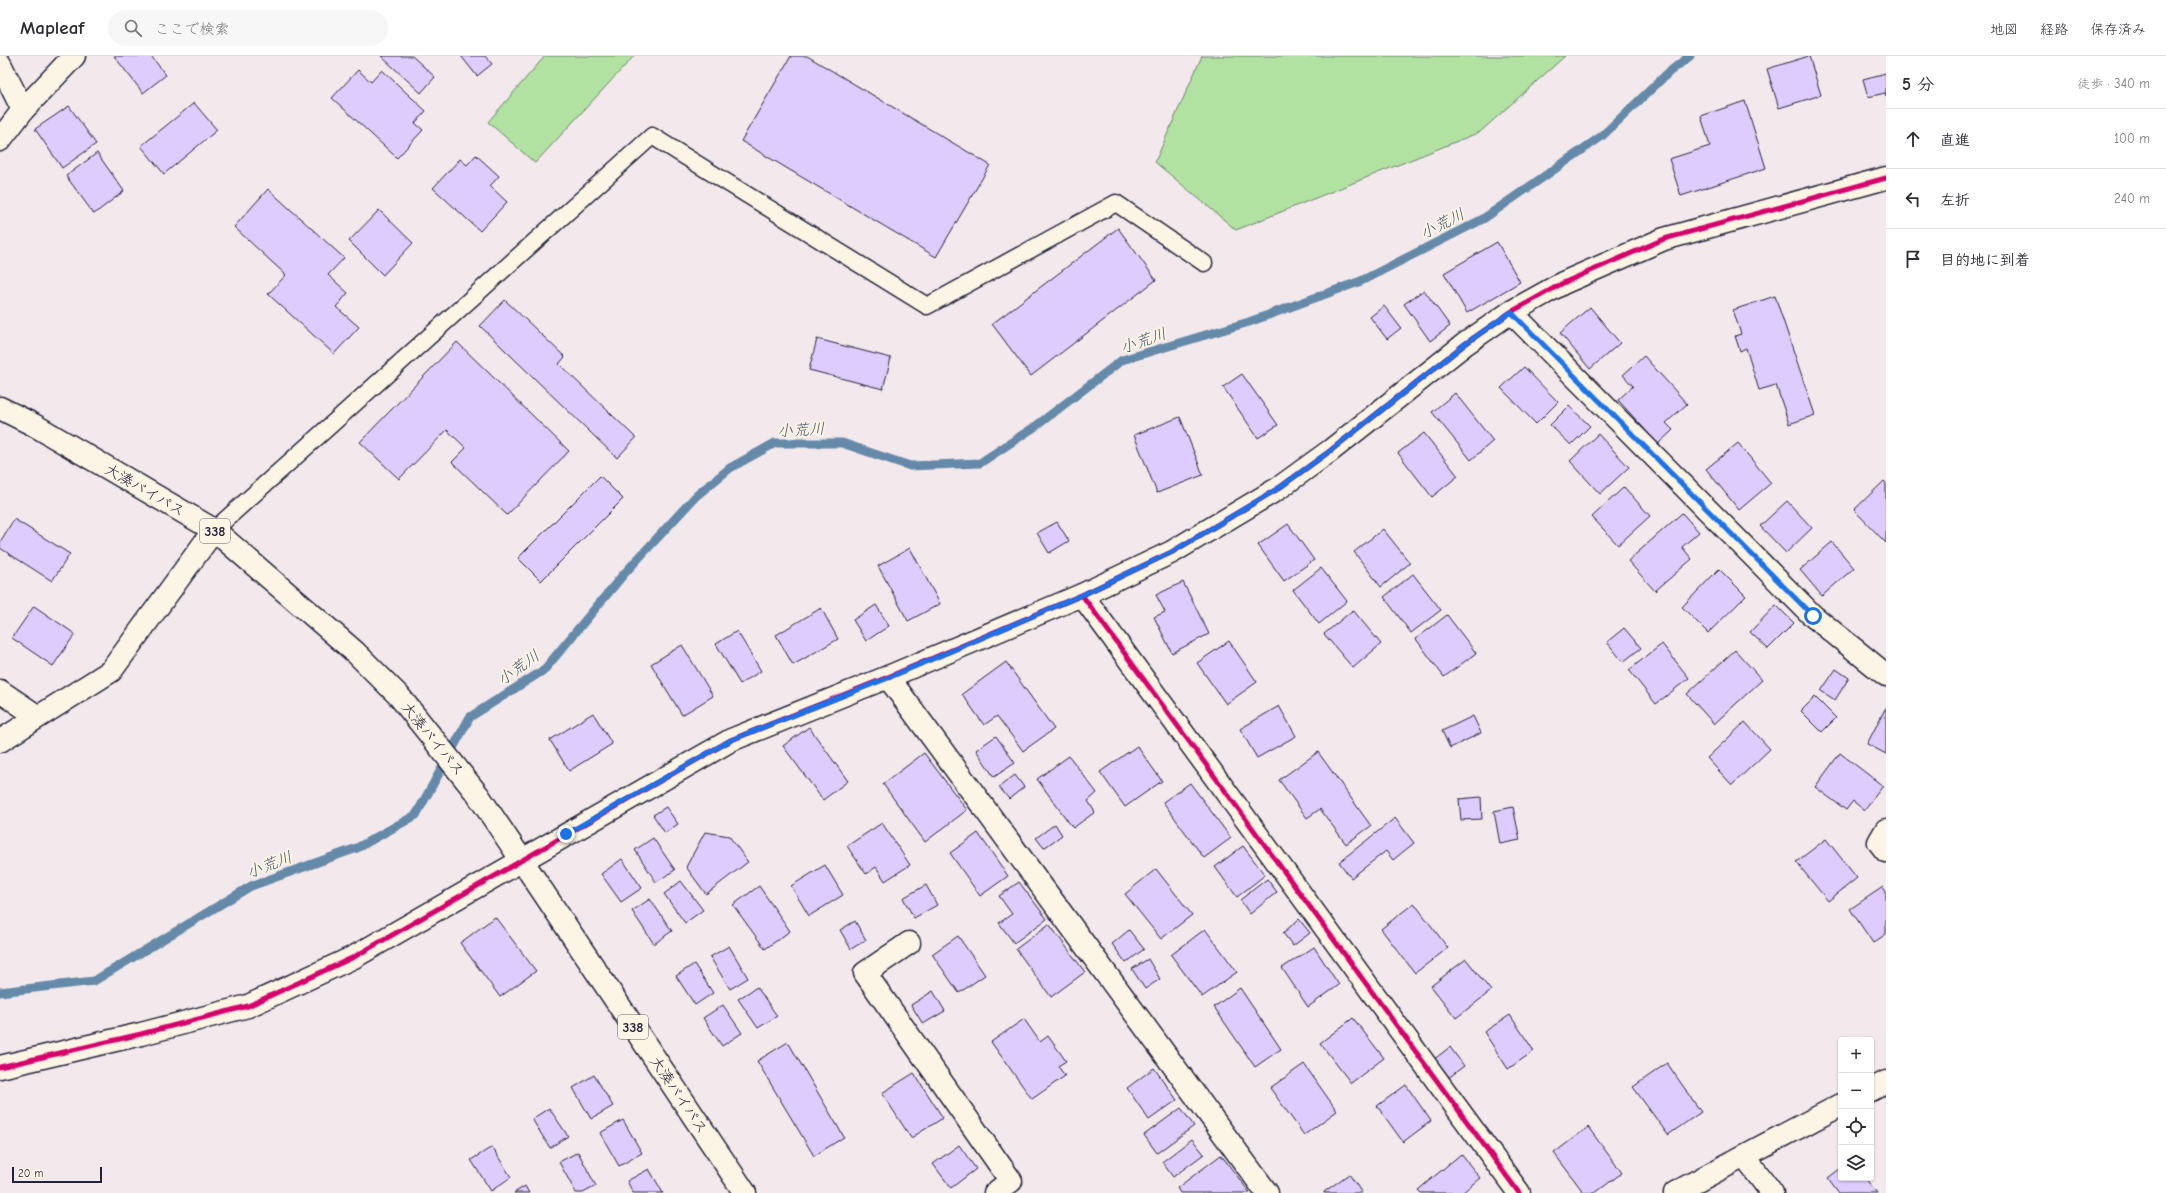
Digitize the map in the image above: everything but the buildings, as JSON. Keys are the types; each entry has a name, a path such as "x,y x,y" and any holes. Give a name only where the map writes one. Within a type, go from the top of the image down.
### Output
{"main road":[{"path":"0,140 23,110 74,56"},
{"path":"0,64 23,110"},
{"path":"0,1067 141,1034 248,1006 354,957 520,860 731,740 888,678 1082,595 1172,552 1279,488 1336,446 1465,344 1511,312 1563,283 1664,238 1886,178"},
{"path":"1511,312 1813,616 1886,675"},
{"name":"大湊バイパス","path":"0,408 34,425 214,530 355,652 399,696 478,795 520,860 745,1193"},
{"path":"0,741 37,716 111,671 214,530"},
{"path":"1082,595 1518,1193"},
{"path":"888,678 1267,1193"},
{"path":"0,691 37,716"},
{"path":"1886,830 1879,842 1886,851"},
{"path":"909,942 865,973 1011,1181 995,1193"},
{"path":"1874,1088 1886,1082"},
{"path":"1675,1193 1838,1108"},
{"path":"1744,1156 1772,1193"}],"lane":[{"path":"214,530 652,136 927,306 1116,203 1204,263"}],"green space":[{"path":"545,56 634,56 535,163 488,122"},
{"path":"1202,56 1565,56 1480,132 1236,230 1155,162"}],"waterway":[{"name":"小荒川","path":"0,992 94,981 251,886 357,848 416,815 470,717 544,670 623,575 696,496 730,468 775,443 842,443 910,466 980,463 1036,426 1122,360 1249,322 1361,281 1483,219 1602,136 1669,72 1690,56"}],"cycle path":[{"path":"0,1067 141,1034 248,1006 354,957 731,740 888,677 1082,595 1172,552 1279,488 1330,451 1465,344 1511,312 1563,283 1664,239 1886,178"},
{"path":"1082,595 1519,1193"}],"route":[{"path":"566,834 731,740 888,678 1082,595 1172,552 1279,488 1330,451 1465,344 1511,312 1813,616"}]}
